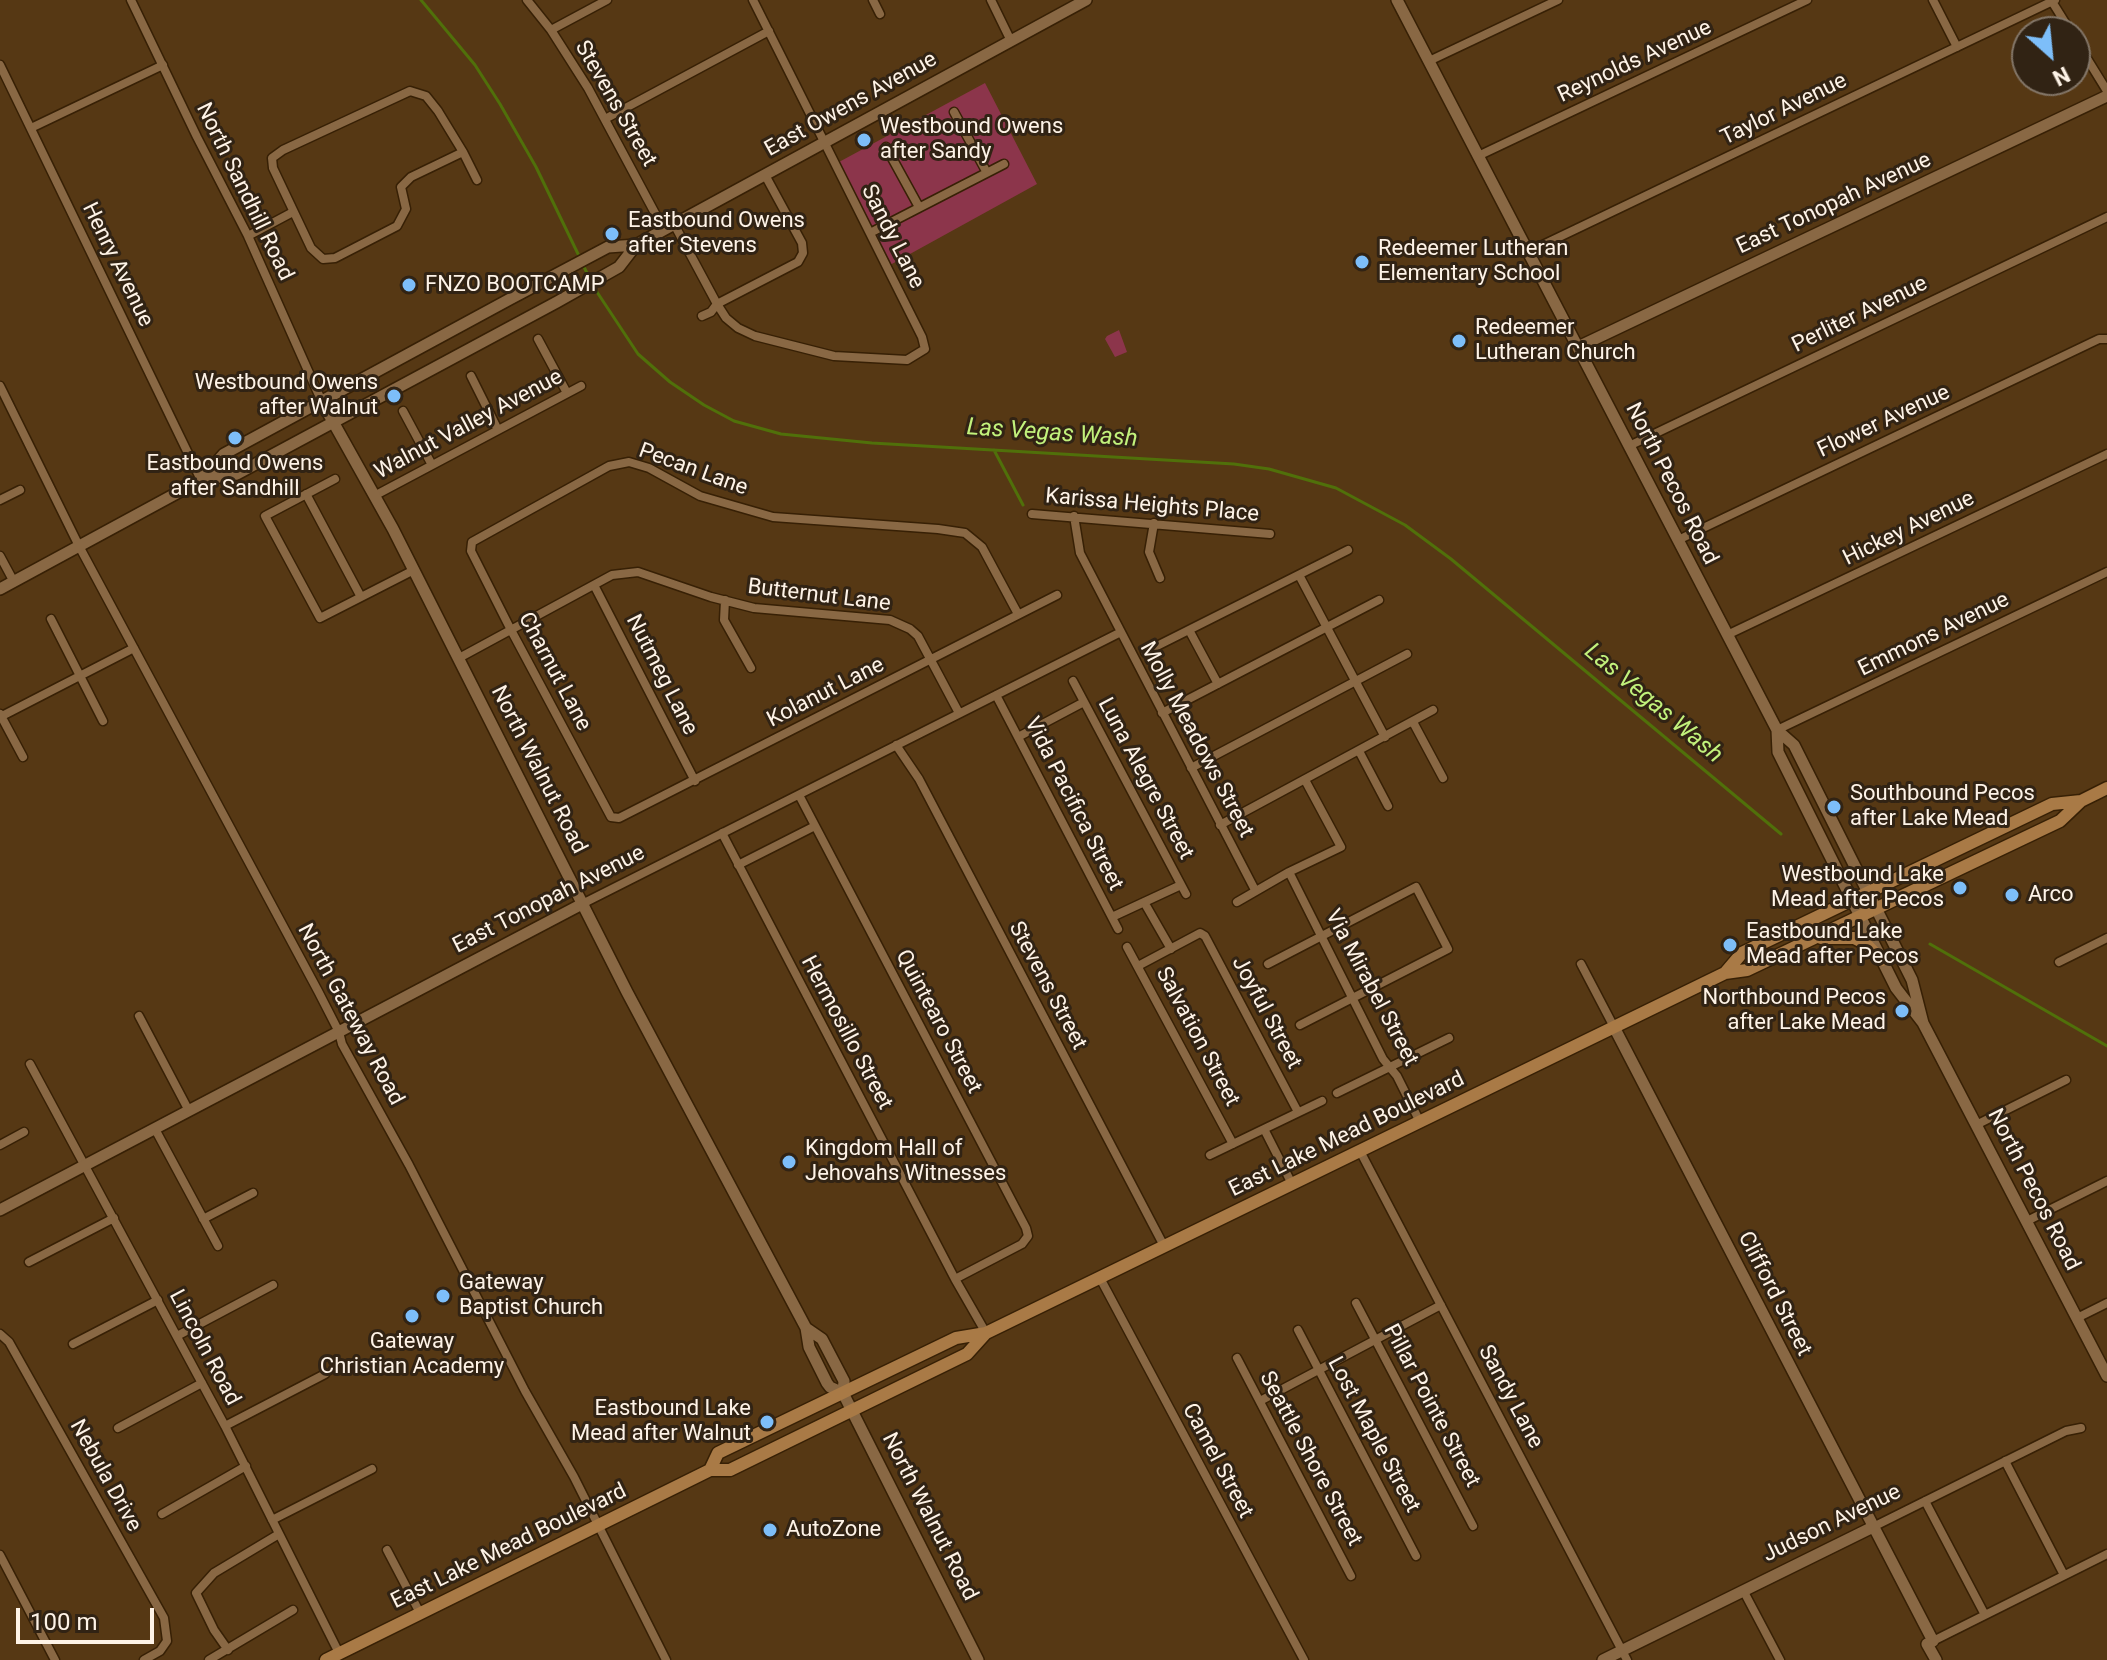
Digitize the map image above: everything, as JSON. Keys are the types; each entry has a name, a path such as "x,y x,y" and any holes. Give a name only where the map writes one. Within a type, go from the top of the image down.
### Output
{"main road":[{"name":"East Lake Mead Boulevard","path":"710,1470 718,1453 956,1338 986,1333 1725,973 1747,970 2060,821 2081,801 2107,788"},
{"name":"East Lake Mead Boulevard","path":"1725,973 1742,953 1868,892 2052,804 2081,801"},
{"path":"1813,939 1854,938 1866,944 1882,960"},
{"name":"East Lake Mead Boulevard","path":"326,1660 345,1655 420,1613 710,1470 730,1470 967,1354 986,1333"}],"street":[{"name":"North Sandhill Road","path":"131,0 248,236 322,402"},
{"name":"Stevens Street","path":"527,0 551,30 726,318 747,332 834,356 907,360 925,349"},
{"path":"551,30 607,0"},
{"name":"Sandy Lane","path":"753,0 922,337 925,349"},
{"path":"873,0 880,14"},
{"path":"991,0 1011,41"},
{"name":"East Owens Avenue","path":"0,589 201,480 237,474 557,302 619,267 636,245 1086,0"},
{"name":"North Pecos Road","path":"1397,0 1777,730 1794,745 1912,980 1923,1023"},
{"path":"1429,61 1558,0"},
{"name":"Reynolds Avenue","path":"1478,156 1807,0"},
{"path":"1933,0 1957,47"},
{"name":"Taylor Avenue","path":"1528,252 2053,1"},
{"path":"605,119 769,31"},
{"name":"Henry Avenue","path":"0,65 201,480"},
{"path":"31,128 163,65"},
{"path":"2091,66 2107,94"},
{"path":"463,152 411,177 401,187 406,209 397,226 335,258 323,259 316,254 293,212 273,168 272,158 410,91 426,96 463,152 477,180"},
{"name":"East Tonopah Avenue","path":"1578,347 2107,94"},
{"path":"954,112 986,171"},
{"path":"886,147 919,207"},
{"path":"870,233 1004,164"},
{"path":"702,316 711,312 717,304 798,262 803,253 802,243 765,175"},
{"path":"248,236 293,212"},
{"name":"Perliter Avenue","path":"1629,446 2107,217"},
{"name":"East Owens Avenue","path":"201,480 224,454 545,280 608,247 636,245"},
{"path":"538,339 567,393"},
{"name":"Flower Avenue","path":"1678,540 2099,339 2107,339"},
{"path":"471,376 498,430"},
{"name":"North Gateway Road","path":"0,386 79,546 201,769 339,1032 342,1044 409,1165 525,1391 574,1477 666,1660"},
{"name":"Walnut Valley Avenue","path":"374,496 581,386"},
{"name":"North Walnut Road","path":"322,402 414,570 627,992 806,1328 809,1347 827,1383 843,1393 853,1410 978,1660"},
{"path":"403,411 432,465"},
{"name":"Hickey Avenue","path":"1727,635 2107,454"},
{"name":"Pecan Lane","path":"472,542 609,466 629,462 649,468 700,496 773,517 965,533 982,547 1018,614"},
{"path":"335,479 265,516 320,618 414,570"},
{"path":"0,500 20,490"},
{"path":"306,494 361,597"},
{"name":"Karissa Heights Place","path":"1032,514 1270,534"},
{"name":"Molly Meadows Street","path":"1074,516 1075,539 1080,553 1255,890"},
{"path":"1154,523 1149,552 1160,578"},
{"name":"Charnut Lane","path":"472,542 471,551 611,817"},
{"path":"1145,652 1348,550"},
{"path":"0,556 14,582"},
{"name":"Butternut Lane","path":"459,658 612,575 638,572 725,600 796,613 890,620 918,636 959,713"},
{"name":"Emmons Avenue","path":"1777,730 2107,572"},
{"path":"1299,575 1385,737"},
{"name":"Nutmeg Lane","path":"594,585 695,781"},
{"name":"Kolanut Lane","path":"611,817 627,816 1057,595"},
{"path":"725,600 724,620 751,668"},
{"path":"1162,713 1379,600"},
{"path":"51,619 103,721"},
{"path":"1189,630 1218,684"},
{"name":"East Tonopah Avenue","path":"0,1210 584,903 1119,633"},
{"path":"23,757 1,715 134,648"},
{"path":"1191,768 1407,654"},
{"name":"Luna Alegre Street","path":"1073,681 1186,894"},
{"name":"Vida Pacifica Street","path":"996,695 1118,929"},
{"path":"1018,737 1084,702"},
{"path":"1220,825 1433,710"},
{"path":"1413,722 1443,778"},
{"name":"North Pecos Road","path":"1777,730 1778,752 1896,988 1923,1023 2107,1376"},
{"name":"Stevens Street","path":"896,745 919,779 1164,1246"},
{"path":"1359,751 1388,806"},
{"path":"1237,902 1341,847 1305,780"},
{"name":"Quintearo Street","path":"799,795 1028,1236 1022,1244 955,1279"},
{"path":"738,865 815,826"},
{"name":"Hermosillo Street","path":"722,833 986,1333"},
{"name":"Via Mirabel Street","path":"1289,872 1383,1059 1391,1067 1420,1122"},
{"path":"1112,917 1181,885"},
{"path":"1268,964 1416,887 1448,949 1300,1025"},
{"path":"1138,966 1171,949 1144,902"},
{"name":"Joyful Street","path":"1171,949 1200,933 1205,936 1298,1112"},
{"path":"2059,962 2107,938"},
{"name":"Salvation Street","path":"1127,947 1233,1144"},
{"name":"Clifford Street","path":"1581,964 1873,1527 1936,1660"},
{"path":"139,1016 189,1111"},
{"path":"1337,1093 1449,1038"},
{"name":"Lincoln Road","path":"30,1064 345,1655"},
{"path":"1976,1125 2066,1080"},
{"path":"1210,1155 1322,1101"},
{"path":"155,1129 218,1246"},
{"path":"1264,1129 1292,1184"},
{"path":"0,1145 24,1132"},
{"name":"Sandy Lane","path":"1360,1151 1625,1655"},
{"path":"2027,1221 2107,1181"},
{"path":"203,1219 253,1193"},
{"path":"29,1262 114,1218"},
{"name":"Camel Street","path":"1100,1278 1304,1660"},
{"path":"177,1336 273,1285"},
{"path":"73,1344 158,1300"},
{"name":"Pillar Pointe Street","path":"1356,1303 1473,1526"},
{"path":"2077,1318 2107,1303"},
{"path":"1260,1401 1441,1305"},
{"name":"Lost Maple Street","path":"1298,1330 1416,1556"},
{"name":"Nebula Drive","path":"0,1334 9,1342 164,1618 167,1641 160,1651 144,1660"},
{"name":"Seattle Shore Street","path":"1237,1358 1351,1576"},
{"path":"225,1426 325,1374"},
{"path":"118,1428 202,1383"},
{"name":"Judson Avenue","path":"1603,1660 1625,1655 1743,1590 2066,1431 2081,1428"},
{"path":"2005,1461 2064,1575"},
{"path":"162,1514 246,1466"},
{"path":"272,1520 372,1469"},
{"path":"1925,1501 1985,1615"},
{"path":"228,1650 214,1630 196,1593 214,1573 279,1534"},
{"path":"387,1550 420,1613"},
{"path":"1930,1642 2107,1554"},
{"path":"0,1555 55,1660"},
{"path":"1743,1590 1780,1660"},
{"path":"209,1660 293,1610"}],"shaded area":[{"path":"985,83 1037,184 890,265 839,162"},
{"path":"1119,330 1127,352 1115,357 1105,339"}],"waterway":[{"name":"Las Vegas Wash","path":"421,0 475,65 500,104 536,167 580,258"},
{"name":"Las Vegas Wash","path":"583,265 590,279"},
{"name":"Las Vegas Wash","path":"593,286 638,354 670,382 734,421 781,434 872,443 1234,464 1269,469 1336,488 1405,525 1451,559 1781,834"},
{"path":"994,450 1023,505"},
{"name":"Las Vegas Wash","path":"1930,944 2107,1046"}],"place":[{"name":"Westbound Owens after Sandy","path":"864,140"},
{"name":"Eastbound Owens after Stevens","path":"612,234"},
{"name":"Redeemer Lutheran Elementary School","path":"1362,262"},
{"name":"FNZO BOOTCAMP","path":"409,285"},
{"name":"Redeemer Lutheran Church","path":"1459,341"},
{"name":"Westbound Owens after Walnut","path":"394,396"},
{"name":"Eastbound Owens after Sandhill","path":"235,438"},
{"name":"Southbound Pecos after Lake Mead","path":"1834,807"},
{"name":"Westbound Lake Mead after Pecos","path":"1960,888"},
{"name":"Arco","path":"2012,895"},
{"name":"Eastbound Lake Mead after Pecos","path":"1730,945"},
{"name":"Northbound Pecos after Lake Mead","path":"1902,1011"},
{"name":"Kingdom Hall of Jehovahs Witnesses","path":"789,1162"},
{"name":"Gateway Baptist Church","path":"443,1296"},
{"name":"Gateway Christian Academy","path":"412,1316"},
{"name":"Eastbound Lake Mead after Walnut","path":"767,1422"},
{"name":"AutoZone","path":"770,1530"}]}
